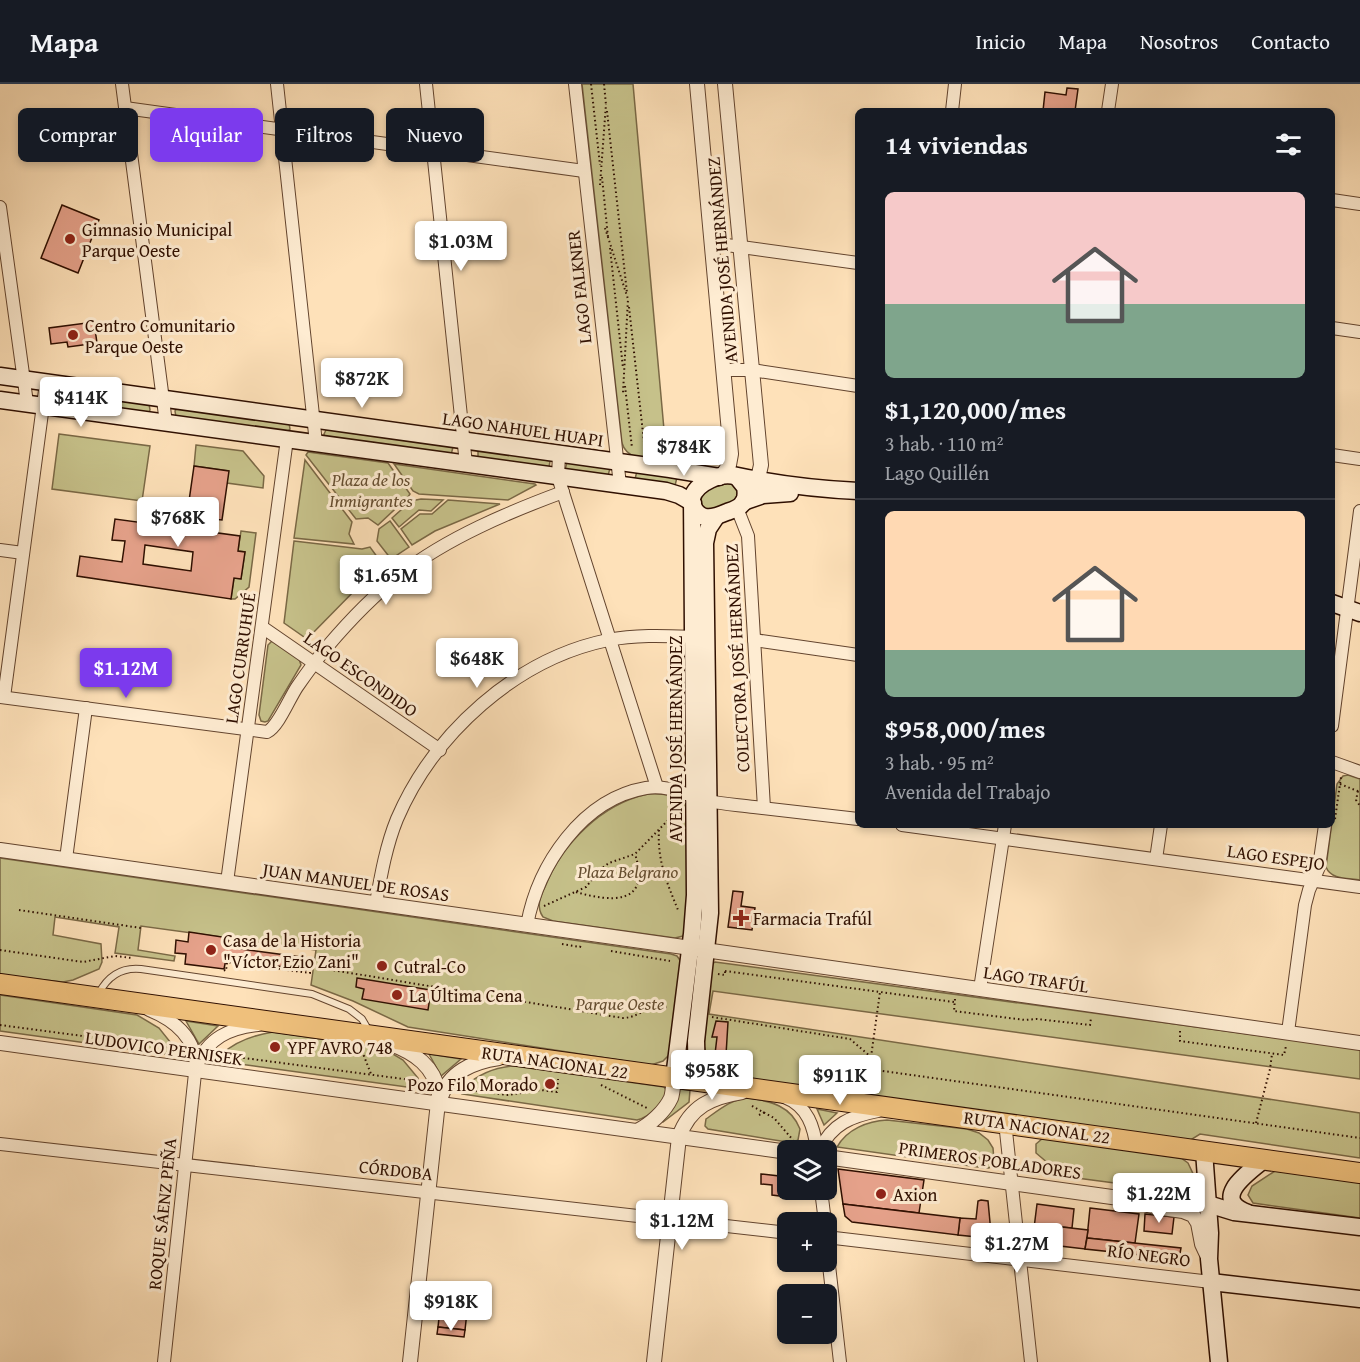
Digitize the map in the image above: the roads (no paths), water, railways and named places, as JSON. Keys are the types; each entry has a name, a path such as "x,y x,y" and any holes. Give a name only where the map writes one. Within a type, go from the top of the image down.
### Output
{"highway":[{"name":"RUTA NACIONAL 22","path":"0,984 279,1023 365,1040 516,1056 697,1081 756,1095 894,1108 1005,1122 1360,1173"}],"main road":[{"name":"LAGO NAHUEL HUAPI","path":"0,376 559,454 627,454 724,476 790,484 808,489"},
{"path":"0,400 466,464 561,484 620,485 671,492 693,504"},
{"path":"742,503 746,487 741,480 724,476 697,488 693,494 696,512 702,516 716,517 763,495 792,493 808,489 855,491"},
{"name":"AVENIDA JOSÉ HERNÁNDEZ","path":"693,504 700,638"},
{"name":"AVENIDA JOSÉ HERNÁNDEZ","path":"674,1078 699,949 710,913 696,800 700,638 706,538 716,517"},
{"name":"AVENIDA JOSÉ HERNÁNDEZ","path":"697,1081 699,949"},
{"path":"1204,1151 1210,1233 1209,1259 1219,1362"},
{"path":"1252,1214 1242,1210 1234,1203 1233,1190 1242,1177 1265,1159"},
{"name":"PRIMEROS POBLADORES","path":"1208,1204 1223,1210 1360,1227"},
{"name":"RÍO NEGRO","path":"1211,1282 1360,1299"}],"street":[{"path":"122,84 125,108"},
{"path":"277,84 280,108"},
{"path":"426,84 429,108"},
{"name":"LAGO FALKNER","path":"575,84 584,171 627,454 620,485"},
{"name":"AVENIDA JOSÉ HERNÁNDEZ","path":"698,84 731,458 724,476"},
{"name":"AVENIDA JOSÉ HERNÁNDEZ","path":"725,84 761,465 756,480 742,503"},
{"path":"952,108 955,84"},
{"path":"1108,108 1112,84"},
{"path":"138,110 275,128"},
{"path":"484,157 584,171"},
{"path":"132,162 166,423"},
{"path":"286,162 316,443"},
{"path":"434,162 466,464"},
{"path":"1335,200 1360,204"},
{"path":"0,207 23,380 35,404"},
{"path":"712,243 855,263"},
{"path":"1335,328 1360,332"},
{"path":"723,370 752,370 855,386"},
{"path":"46,383 35,404 24,553 2,697 264,733 272,729 314,663 348,623 375,597 417,562 561,484"},
{"name":"LAGO CURRUHUÉ","path":"227,882 287,439"},
{"path":"559,454 561,484 657,787"},
{"path":"1335,455 1360,459"},
{"name":"COLECTORA JOSÉ HERNÁNDEZ","path":"742,503 748,536 764,808"},
{"path":"1335,701 1360,511"},
{"path":"0,550 24,553"},
{"name":"LAGO ESCONDIDO","path":"262,627 440,750"},
{"path":"375,903 386,853 397,820 413,789 440,750 469,716 492,696 519,677 566,653 610,639 640,636 700,638"},
{"path":"754,640 855,655"},
{"path":"66,859 86,708"},
{"path":"1335,763 1360,772"},
{"path":"527,925 532,901 551,859 576,829 597,810 613,800 638,790 657,787 673,789 696,800 855,819"},
{"name":"LAGO ESPEJO","path":"925,828 1360,887"},
{"path":"980,989 1005,828"},
{"path":"1156,859 1161,828"},
{"path":"1287,1039 1305,905 1319,867 1329,828"},
{"name":"JUAN MANUEL DE ROSAS","path":"0,850 699,949"},
{"name":"LAGO TRAFÚL","path":"699,949 980,989 1287,1039 1360,1043"},
{"path":"128,1002 162,1016 183,1031 194,1051 196,1070"},
{"path":"196,1070 203,1053 220,1036 243,1027 279,1023"},
{"path":"365,1040 406,1050 422,1061 436,1080 439,1104 411,1362"},
{"name":"LUDOVICO PERNISEK","path":"0,1043 679,1137 777,1146"},
{"path":"439,1104 448,1082 467,1066 485,1060 516,1056"},
{"name":"ROQUE SÁENZ PEÑA","path":"164,1362 196,1070"},
{"path":"637,1131 650,1123 668,1103 674,1078"},
{"path":"654,1362 679,1137 692,1113 697,1081"},
{"path":"692,1113 711,1099 756,1095 793,1101 804,1111 813,1125 816,1140"},
{"path":"825,1140 844,1121 862,1114 894,1108"},
{"path":"1005,1122 1031,1362"},
{"name":"CÓRDOBA","path":"0,1144 777,1232"},
{"name":"PRIMEROS POBLADORES","path":"837,1159 1126,1199 1168,1196 1194,1198 1208,1204"},
{"path":"1126,1199 1155,1208 1183,1211 1193,1215 1198,1223 1202,1244 1209,1259"},
{"name":"RÍO NEGRO","path":"837,1239 1211,1282"},
{"path":"830,1272 840,1362"}],"lane":[{"path":"97,998 113,975 129,968 312,994 354,1012 362,1019 365,1040"}],"place":[{"name":"Gimnasio Municipal Parque Oeste","path":"70,239"},
{"name":"Centro Comunitario Parque Oeste","path":"73,335"},
{"name":"Farmacia Trafúl","path":"741,918"},
{"name":"Casa de la Historia \"Víctor Ezio Zani\"","path":"211,950"},
{"name":"Cutral-Co","path":"382,966"},
{"name":"La Última Cena","path":"397,995"},
{"name":"YPF AVRO 748","path":"275,1047"},
{"name":"Pozo Filo Morado","path":"550,1084"},
{"name":"Axion","path":"881,1194"}],"park label":[{"name":"Plaza de los Inmigrantes","path":"371,489"},
{"name":"Plaza Belgrano","path":"628,871"},
{"name":"Parque Oeste","path":"620,1003"}]}
